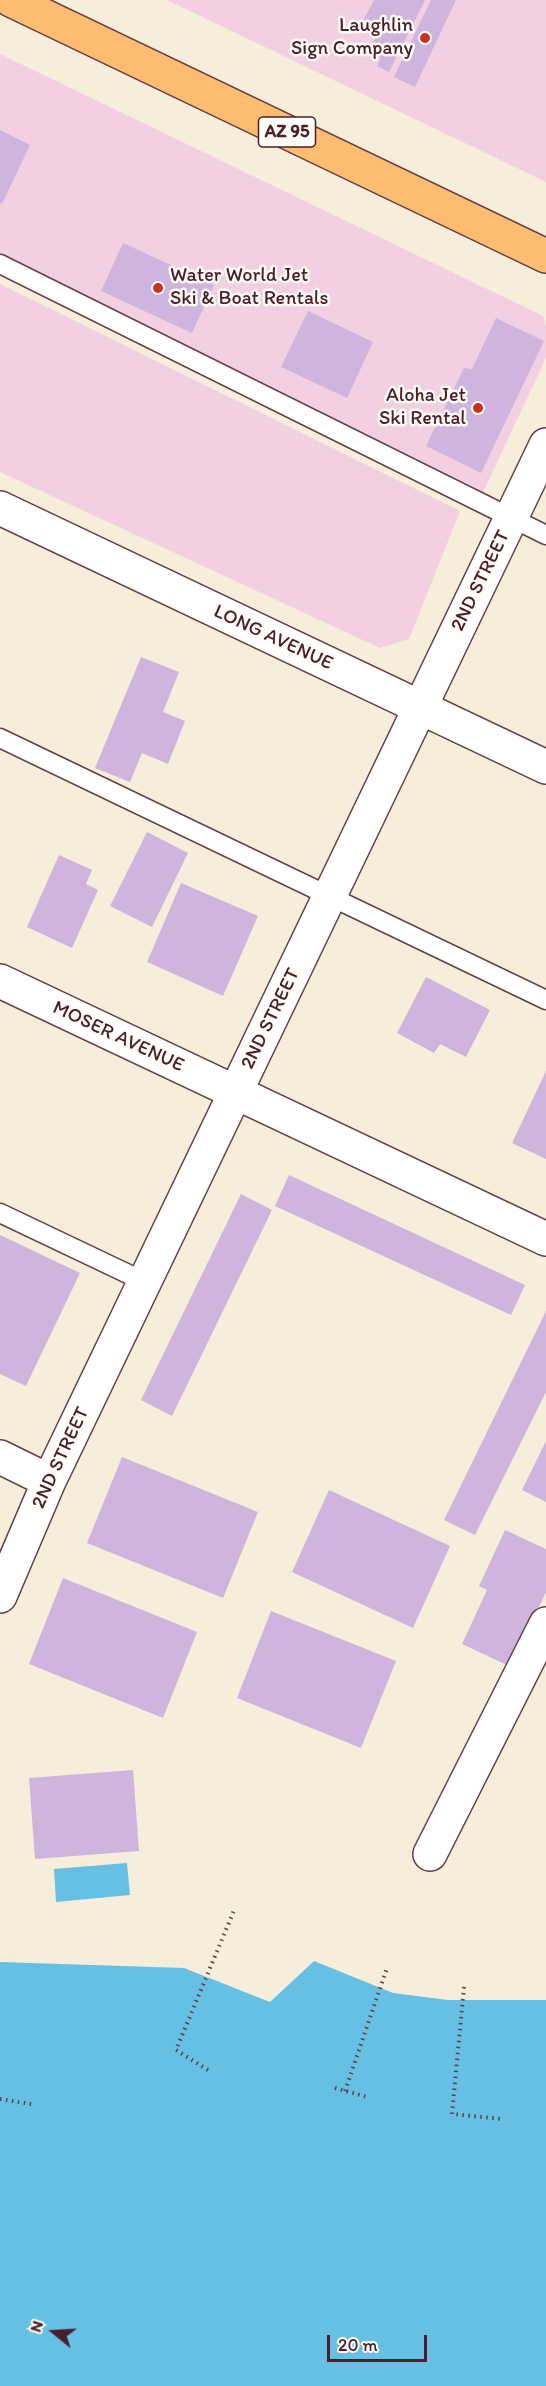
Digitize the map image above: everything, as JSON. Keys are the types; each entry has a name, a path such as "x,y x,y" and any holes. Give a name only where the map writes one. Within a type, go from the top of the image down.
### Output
{"highway":[{"name":"AZ 95","path":"11,0 546,256"}],"street":[{"name":"2ND STREET","path":"0,1596 50,1481 546,445"},
{"name":"LONG AVENUE","path":"0,508 546,767"},
{"name":"MOSER AVENUE","path":"0,981 546,1239"},
{"path":"0,1457 50,1481"},
{"path":"430,1854 546,1624"}],"lane":[{"path":"0,264 546,535"},
{"path":"0,738 546,1000"},
{"path":"0,1213 145,1282"}],"path":[{"path":"208,2070 176,2050 235,1908"},
{"path":"345,2091 387,1968"},
{"path":"464,1987 452,2114 502,2119"},
{"path":"335,2088 367,2097"},
{"path":"0,2099 31,2104"}],"shaded area":[{"path":"167,0 546,0 546,182"},
{"path":"0,54 543,316 546,327 546,358 483,492 0,255"},
{"path":"0,284 460,511 409,639 380,648 0,472"}],"water":[{"path":"127,1863 130,1895 56,1902 54,1869"},
{"path":"314,1961 393,1993 448,2000 546,2000 546,2386 0,2386 0,1962 184,1968 270,2002"}],"building":[{"path":"374,0 425,0 389,72 377,66 381,57 368,51 375,38 359,29"},
{"name":"Laughlin Sign Company","path":"431,0 456,0 415,87 394,77"},
{"path":"0,130 30,145 2,204 0,203"},
{"name":"Water World Jet Ski & Boat Rentals","path":"123,243 214,285 192,333 101,291"},
{"path":"308,311 373,342 347,398 281,367"},
{"name":"Aloha Jet Ski Rental","path":"496,318 544,341 481,473 426,446 464,368 472,369"},
{"path":"141,657 179,672 163,712 185,721 168,764 142,753 130,782 95,768"},
{"path":"147,832 188,853 152,927 110,906"},
{"path":"59,855 92,870 86,884 98,890 72,948 27,927"},
{"path":"181,883 258,916 223,996 147,962"},
{"path":"426,977 490,1010 466,1057 440,1044 434,1053 397,1033"},
{"path":"546,1071 546,1159 512,1143"},
{"path":"289,1175 525,1285 511,1315 275,1206"},
{"path":"241,1194 272,1210 172,1416 141,1400"},
{"path":"0,1235 80,1273 26,1386 0,1374"},
{"path":"546,1311 546,1392 475,1535 444,1520"},
{"path":"546,1441 546,1502 522,1490"},
{"path":"122,1457 258,1512 223,1598 87,1543"},
{"path":"329,1490 450,1546 413,1628 292,1572"},
{"path":"505,1530 546,1549 546,1592 511,1667 462,1644 487,1590 479,1586"},
{"path":"63,1578 197,1632 163,1718 29,1664"},
{"path":"271,1611 396,1661 361,1748 237,1698"},
{"path":"133,1770 139,1851 35,1859 29,1778"}],"place":[{"name":"Laughlin Sign Company","path":"425,38"},
{"name":"Water World Jet Ski & Boat Rentals","path":"158,288"},
{"name":"Aloha Jet Ski Rental","path":"478,408"}]}
